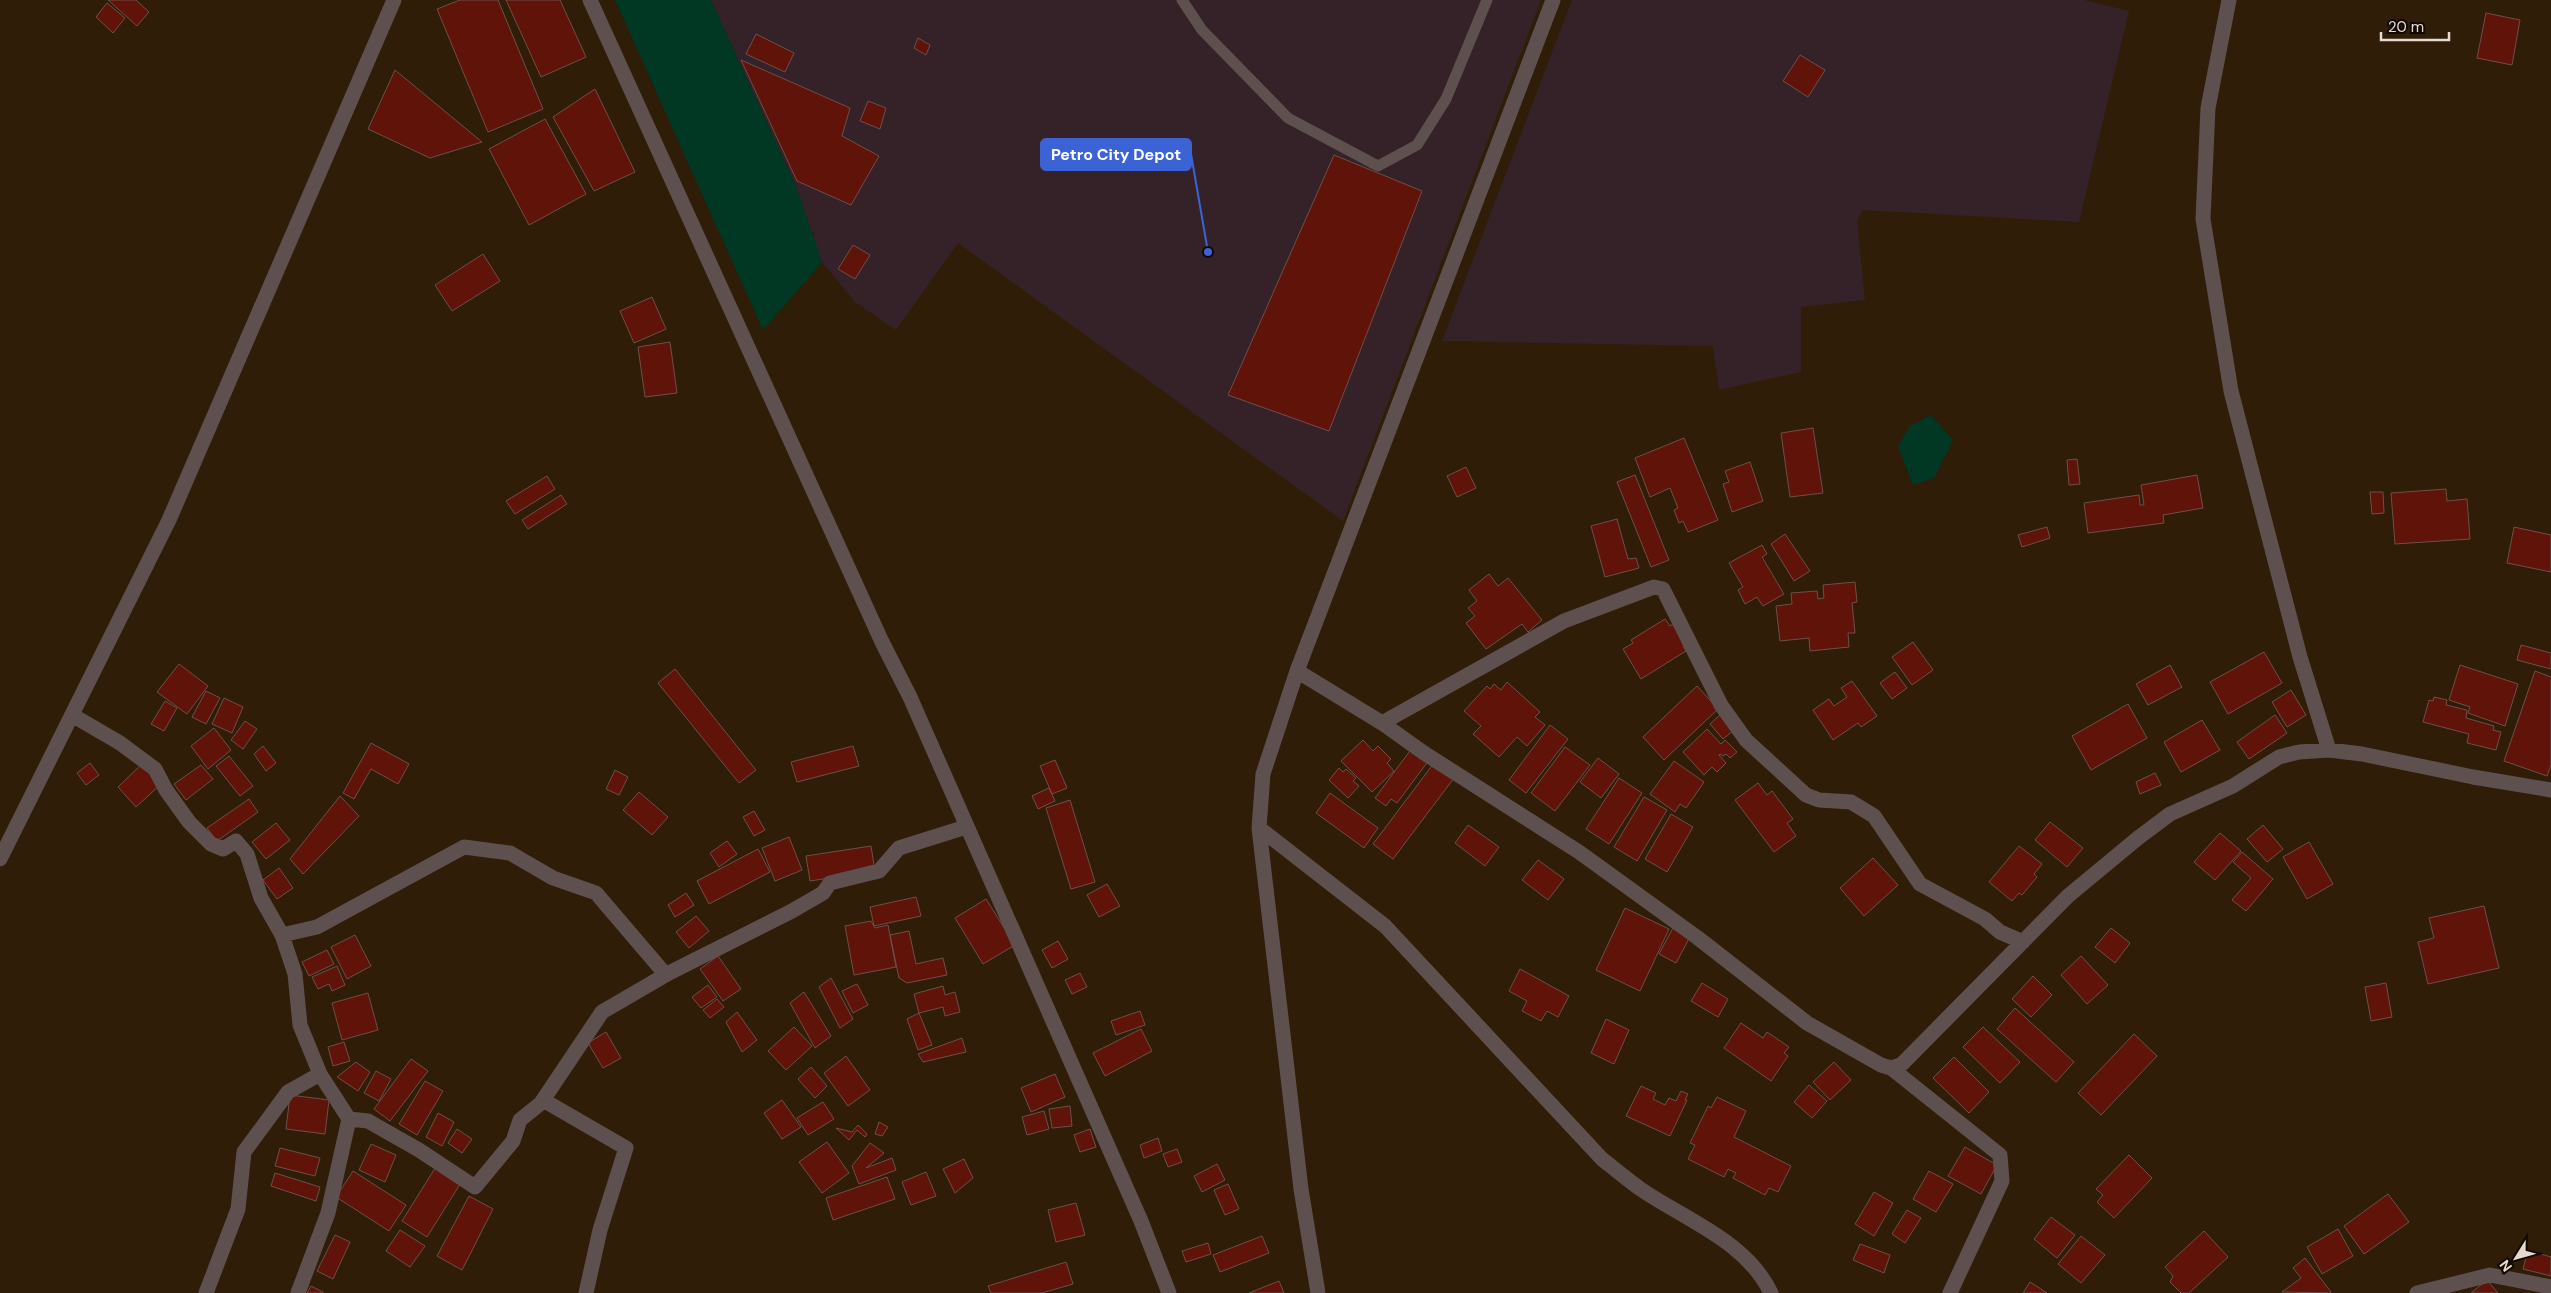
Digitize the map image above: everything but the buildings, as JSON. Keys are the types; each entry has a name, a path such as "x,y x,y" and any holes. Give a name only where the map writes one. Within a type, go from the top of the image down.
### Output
{"street":[{"path":"0,859 169,520 394,0"},
{"path":"590,0 882,642 910,697 1133,1204 1169,1293"},
{"path":"1318,1293 1300,1189 1259,828 1263,774 1297,671 1553,0"},
{"path":"2229,0 2208,108 2203,219 2231,391 2300,657 2329,750"},
{"path":"1382,723 1564,621 1654,587 1663,588 1721,704 1746,740 1806,795 1819,800 1851,802 1864,808 1874,816 1920,884 1985,919 2000,932 2023,942"},
{"path":"1297,671 1382,723 1424,753 1579,852 1698,938 1807,1023 1870,1060 1891,1068 2000,1155 2002,1181 1950,1293"},
{"path":"72,715 120,743 155,769 166,790 189,822 211,844 223,849 236,841 247,854 261,898 282,935 295,974 300,1025 320,1074 349,1119 328,1213 298,1293"},
{"path":"1891,1068 1901,1065 2073,892 2138,838 2170,814 2233,786 2279,757 2299,752 2329,750 2362,754 2473,777 2551,790"},
{"path":"349,1119 368,1121 419,1150 475,1187 513,1141 520,1120 543,1100 602,1012 666,975 792,911 823,893 830,883 878,871 899,848 966,827"},
{"path":"1259,828 1385,926 1602,1159 1642,1190 1695,1220 1739,1253 1763,1276 1771,1293"},
{"path":"282,935 317,927 464,846 510,853 553,878 596,893 666,975"},
{"path":"206,1293 238,1209 244,1152 288,1092 320,1074"},
{"path":"543,1100 626,1148 600,1230 586,1293"},
{"path":"2417,1293 2430,1288 2490,1274 2551,1287"}],"lane":[{"path":"1182,0 1202,30 1288,118 1378,166 1417,145 1446,99 1487,0"}],"shaded area":[{"path":"711,0 1541,0 1343,521 958,243 896,330 855,302 822,262 797,189"},
{"path":"1572,0 2084,0 2129,11 2079,222 1863,210 1857,220 1865,300 1801,307 1801,372 1719,390 1713,346 1442,341"}],"green space":[{"path":"615,0 711,0 797,189 822,262 763,330"},
{"path":"1931,415 1953,440 1934,478 1913,485 1898,446 1910,426"}],"place":[{"name":"Petro City Depot","path":"1208,252"}]}
